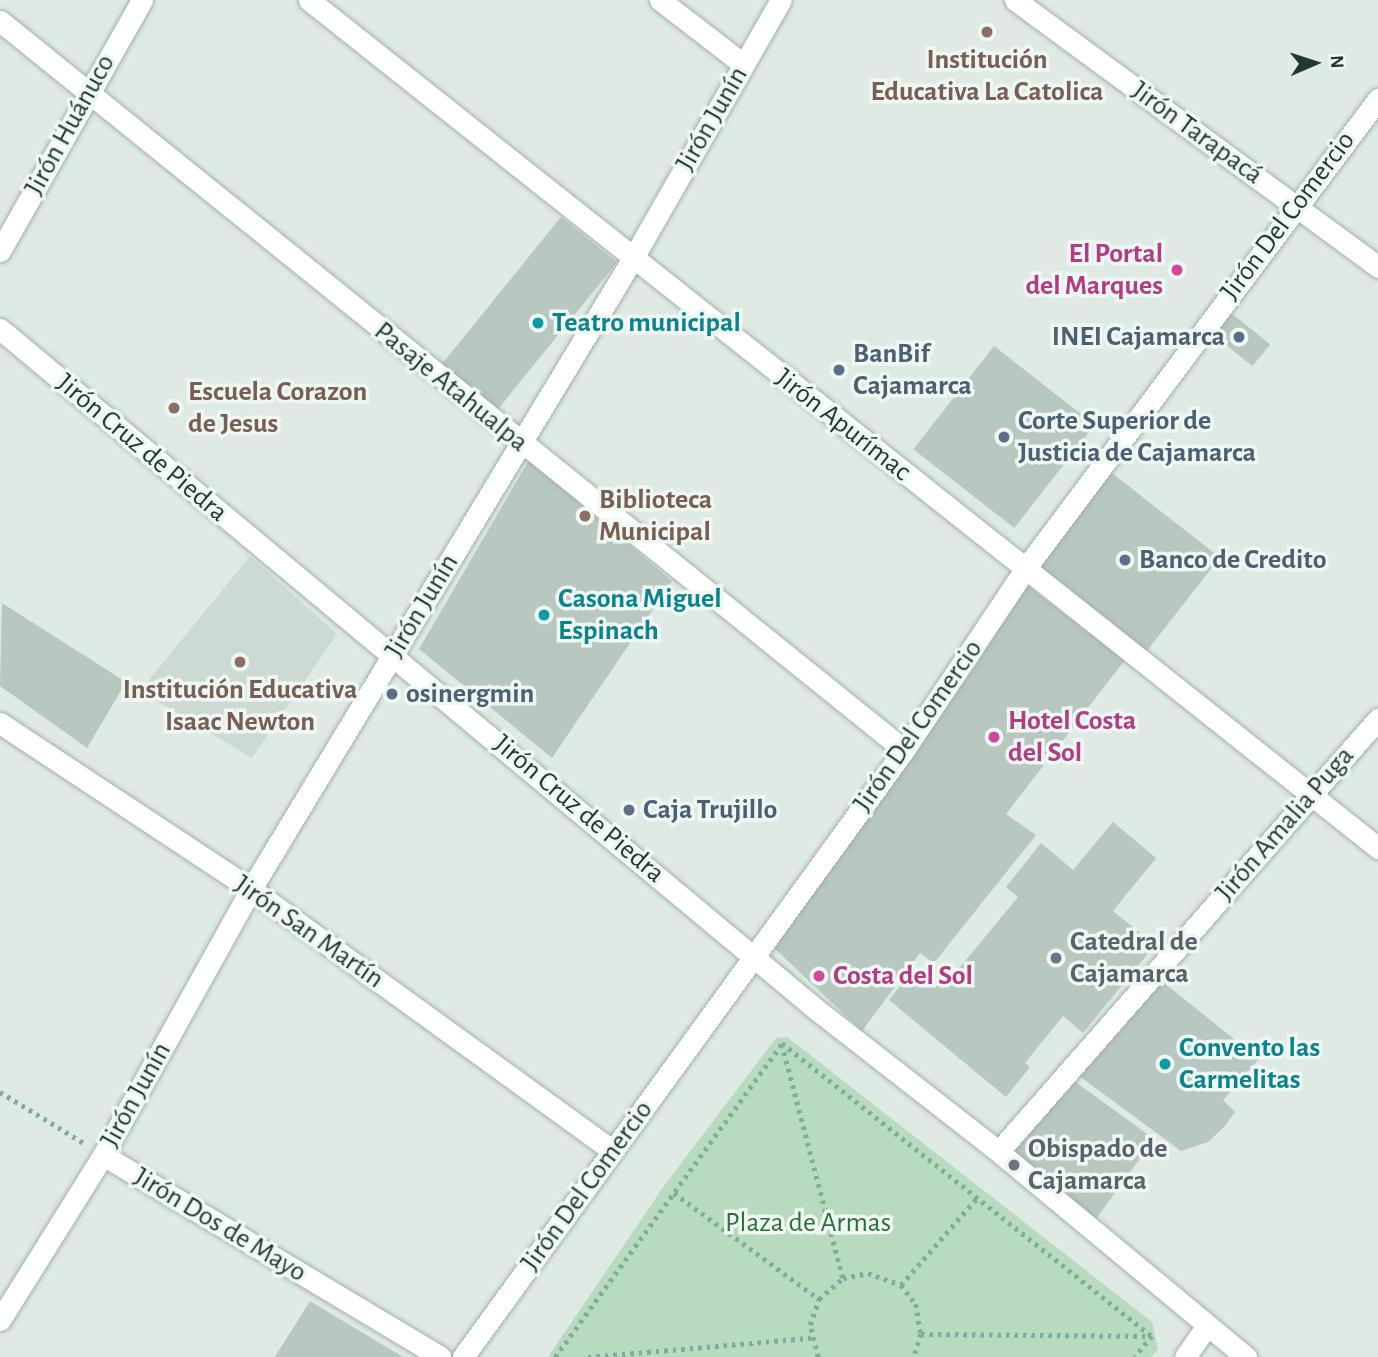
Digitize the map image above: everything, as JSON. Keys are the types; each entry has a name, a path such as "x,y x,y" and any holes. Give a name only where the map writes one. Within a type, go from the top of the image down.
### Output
{"street":[{"name":"Jirón Huánuco","path":"0,251 142,0"},
{"name":"Jirón Apurímac","path":"309,0 1378,848"},
{"path":"660,0 743,64"},
{"name":"Jirón Junín","path":"0,1320 103,1155 251,890 633,258 780,0"},
{"name":"Jirón Tarapacá","path":"1015,0 1378,267"},
{"name":"Pasaje Atahualpa","path":"0,21 521,444 904,750"},
{"name":"Jirón Del Comercio","path":"463,1357 904,750 1025,569 1378,99"},
{"name":"Jirón Cruz de Piedra","path":"0,329 390,657 756,954 817,1010 999,1152 1206,1327 1246,1357"},
{"name":"Jirón Amalia Puga","path":"999,1152 1378,719"},
{"name":"Jirón San Martín","path":"0,723 251,890 612,1150"},
{"name":"Jirón Dos de Mayo","path":"103,1155 440,1357"},
{"path":"1185,1357 1206,1327"}],"path":[{"path":"555,1357 782,1043"},
{"path":"782,1043 1152,1336"},
{"path":"782,1043 843,1278"},
{"name":"Jirón Dos de Mayo","path":"0,1093 103,1155"},
{"path":"674,1193 819,1299"},
{"path":"901,1285 977,1198"},
{"path":"818,1357 811,1338 819,1299 843,1278 868,1273 901,1285 916,1304 921,1334 914,1357"},
{"path":"921,1334 1152,1336"},
{"path":"1135,1357 1152,1336"},
{"path":"588,1357 811,1338"}],"shaded area":[{"name":"Institución Educativa Isaac Newton","path":"250,556 337,634 252,758 140,691"}],"green space":[{"name":"Plaza de Armas","path":"787,1037 1152,1322 1158,1349 1151,1357 548,1357 664,1186 776,1038"}],"building":[{"name":"Teatro municipal","path":"561,217 617,262 494,415 438,369"},
{"name":"INEI Cajamarca","path":"1225,308 1270,345 1252,366 1207,330"},
{"name":"Corte Superior de Justicia de Cajamarca","path":"994,346 1095,425 1014,528 913,449"},
{"name":"Casona Miguel Espinach","path":"529,460 672,581 552,758 419,649"},
{"name":"Banco de Credito","path":"1108,470 1220,557 1145,653 1034,565"},
{"name":"Hotel Costa del Sol","path":"1028,586 1125,660 1006,814 1036,835 934,963 920,953 862,1031 774,948"},
{"path":"2,603 126,682 87,748 0,686"},
{"name":"Catedral de Cajamarca","path":"1113,822 1156,858 1113,911 1155,945 1083,1033 1063,1016 1025,1063 1030,1067 1006,1097 889,1000 912,971 930,987 934,982 942,989 1018,897 1006,887 1041,843 1073,870"},
{"name":"Convento las Carmelitas","path":"1153,974 1259,1059 1223,1100 1235,1112 1224,1127 1208,1142 1181,1151 1071,1070"},
{"name":"Obispado de Cajamarca","path":"1066,1075 1154,1139 1095,1221 1007,1157"},
{"path":"310,1301 403,1357 275,1357"}],"place":[{"name":"Institución Educativa La Catolica","path":"987,32"},
{"name":"El Portal del Marques","path":"1177,270"},
{"name":"Teatro municipal","path":"538,323"},
{"name":"INEI Cajamarca","path":"1239,337"},
{"name":"BanBif Cajamarca","path":"839,370"},
{"name":"Escuela Corazon de Jesus","path":"174,408"},
{"name":"Corte Superior de Justicia de Cajamarca","path":"1004,437"},
{"name":"Biblioteca Municipal","path":"585,516"},
{"name":"Banco de Credito","path":"1125,560"},
{"name":"Casona Miguel Espinach","path":"544,615"},
{"name":"Institución Educativa Isaac Newton","path":"240,662"},
{"name":"osinergmin","path":"392,694"},
{"name":"Hotel Costa del Sol","path":"994,737"},
{"name":"Caja Trujillo","path":"629,810"},
{"name":"Catedral de Cajamarca","path":"1056,958"},
{"name":"Costa del Sol","path":"819,976"},
{"name":"Convento las Carmelitas","path":"1165,1064"},
{"name":"Obispado de Cajamarca","path":"1014,1165"}]}
